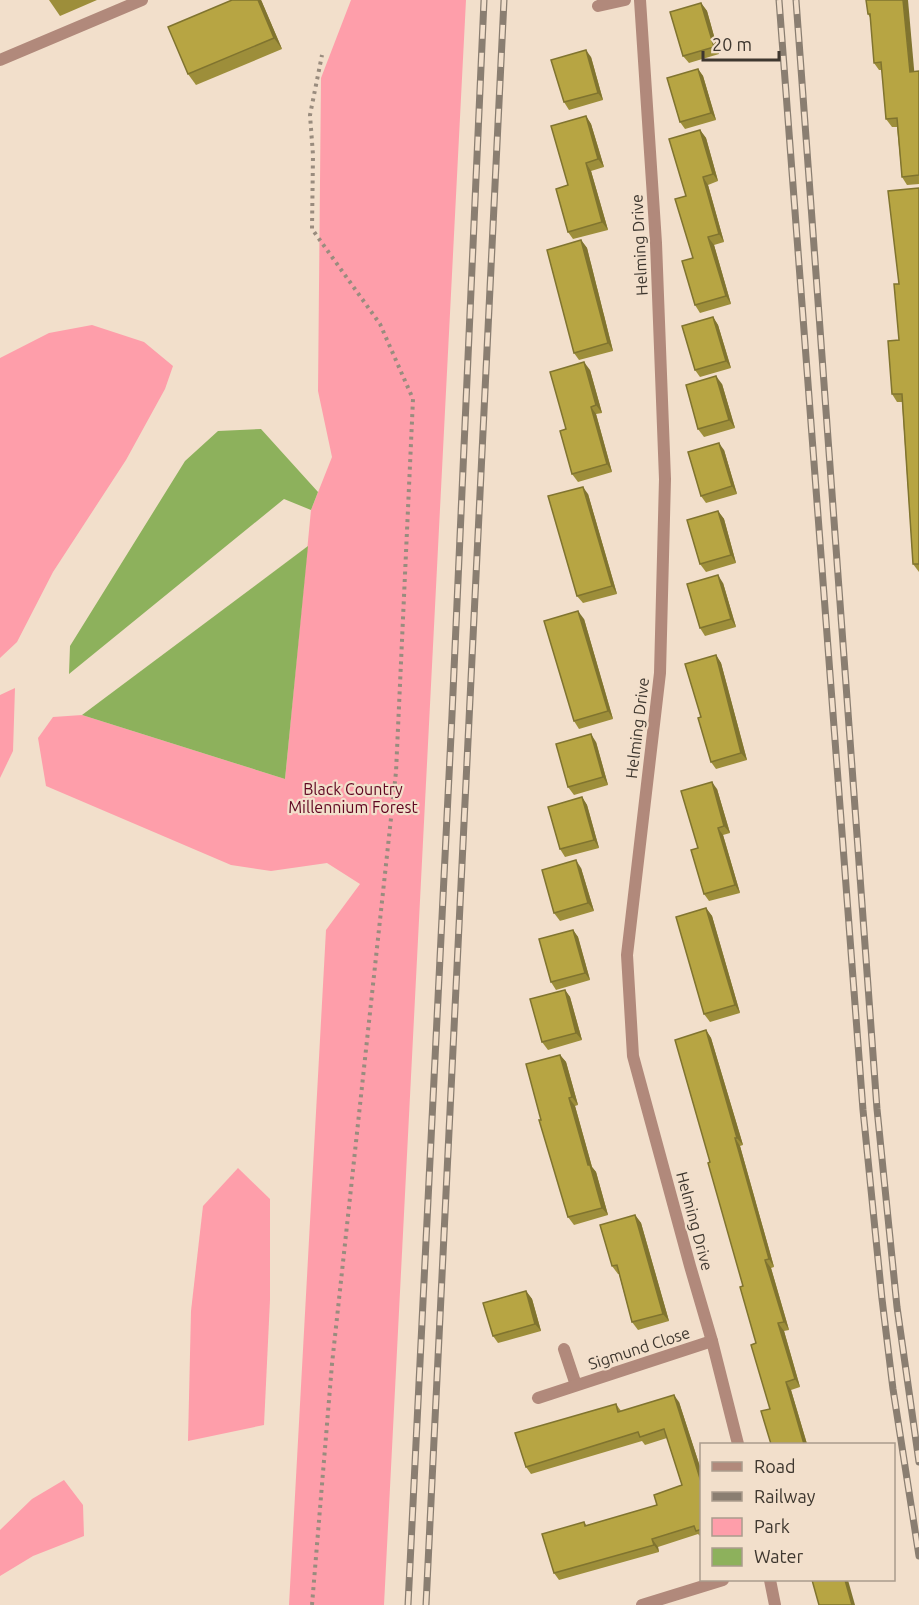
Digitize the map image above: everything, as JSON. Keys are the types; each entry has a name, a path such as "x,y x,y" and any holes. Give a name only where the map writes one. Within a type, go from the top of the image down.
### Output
{"street":[{"path":"0,60 142,0"},
{"path":"598,6 625,0"},
{"name":"Helming Drive","path":"640,0 656,243 665,479 660,673 627,955 633,1056 738,1443"},
{"name":"Sigmund Close","path":"538,1398 712,1341"},
{"name":"Sigmund Close","path":"564,1349 576,1385"},
{"path":"642,1605 720,1581"},
{"path":"770,1581 775,1605"}],"path":[{"path":"312,1605 332,1364 396,772 413,399 380,324 312,229 314,156 309,116 322,55"}],"green space":[{"name":"Black Country Millennium Forest","path":"351,0 466,0 384,1605 289,1605 326,930 360,884 327,863 271,871 231,865 46,786 38,738 53,717 82,715 285,779 311,510 332,457 318,391 321,78"},
{"path":"92,325 144,342 173,366 165,389 126,460 53,572 17,642 0,658 0,358 49,333"},
{"path":"15,688 13,751 0,778 0,695"},
{"path":"238,1168 270,1199 270,1300 264,1425 188,1441 191,1311 203,1206"},
{"path":"64,1480 83,1505 84,1536 33,1556 0,1576 0,1530 32,1499"}],"water":[{"path":"261,429 318,492 311,510 284,499 69,674 70,646 185,461 218,431"},
{"path":"308,546 285,779 82,715"}],"building":[{"path":"232,0 258,0 274,38 188,74 168,27"},
{"path":"866,0 903,0 910,72 919,71 919,175 902,177 897,118 886,119 881,62 874,63 870,14 868,14"},
{"path":"701,3 714,47 683,56 670,12"},
{"path":"586,50 598,93 564,102 551,60"},
{"path":"698,69 711,113 680,122 667,78"},
{"path":"586,116 598,159 586,163 602,222 568,232 556,189 568,185 551,126"},
{"path":"700,130 713,174 703,177 719,234 708,237 726,296 695,305 682,261 693,258 675,199 686,196 669,139"},
{"path":"919,188 919,564 913,564 902,394 892,394 888,341 899,340 894,284 899,284 888,191"},
{"path":"581,240 608,343 574,353 547,250"},
{"path":"713,317 726,361 695,370 682,326"},
{"path":"584,362 596,405 591,407 607,464 572,474 560,431 566,429 550,372"},
{"path":"716,376 729,420 698,429 686,385"},
{"path":"719,443 732,486 701,496 688,452"},
{"path":"583,487 612,586 577,596 548,496"},
{"path":"718,511 731,555 700,564 687,520"},
{"path":"718,575 731,619 700,628 687,584"},
{"path":"578,611 608,711 574,721 544,621"},
{"path":"716,655 741,753 711,762 698,718 701,717 685,664"},
{"path":"591,734 603,777 568,787 556,744"},
{"path":"712,782 724,826 718,828 735,885 704,894 691,850 698,848 681,791"},
{"path":"582,797 594,840 560,849 548,807"},
{"path":"576,860 588,903 554,913 542,870"},
{"path":"706,908 735,1005 704,1014 676,917"},
{"path":"573,930 585,973 551,982 539,939"},
{"path":"565,990 576,1033 542,1042 530,999"},
{"path":"706,1030 769,1259 765,1260 784,1322 778,1323 795,1379 786,1382 804,1443 771,1443 761,1411 770,1409 751,1345 756,1343 740,1287 743,1286 675,1040"},
{"path":"560,1055 572,1097 569,1098 602,1208 568,1217 539,1120 541,1120 526,1064"},
{"path":"635,1215 663,1314 632,1322 617,1265 612,1266 600,1225"},
{"path":"526,1291 535,1324 493,1336 483,1303"},
{"path":"674,1395 700,1479 700,1530 696,1531 694,1526 652,1539 654,1545 554,1573 542,1534 584,1522 585,1526 657,1505 654,1495 682,1485 664,1429 640,1437 638,1432 526,1467 515,1433 616,1404 618,1412"},
{"path":"812,1581 845,1581 852,1605 819,1605"}],"railway":[{"path":"408,1605 452,715 484,0"},
{"path":"426,1605 504,0"},
{"path":"779,0 863,1110 893,1389 919,1556"},
{"path":"796,0 877,1109 897,1307 919,1462"}]}
